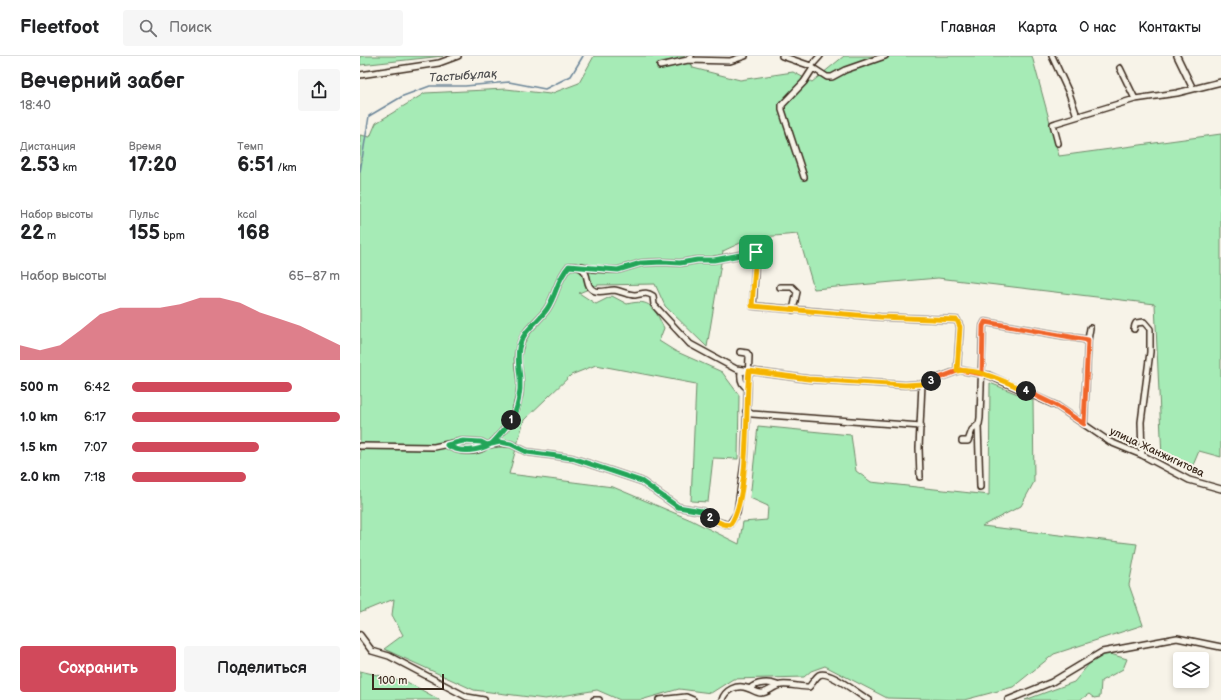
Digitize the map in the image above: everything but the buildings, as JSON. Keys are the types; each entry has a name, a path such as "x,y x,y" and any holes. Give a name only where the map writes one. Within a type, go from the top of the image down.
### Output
{"street":[{"path":"360,74 439,63 458,56"},
{"path":"660,66 690,58 730,61 745,56"},
{"path":"782,56 812,67 827,76 832,77 845,70 885,56"},
{"path":"804,178 782,110 782,105 804,82 820,56"},
{"path":"1052,56 1069,93 1077,116"},
{"path":"1177,56 1193,90"},
{"path":"1120,68 1135,99"},
{"path":"1058,143 1053,124 1135,99 1193,90 1221,82"},
{"path":"447,445 461,451 474,450 489,444 510,422 516,409 520,378 517,368 521,341 547,309 561,275 569,266 618,270 641,263 680,263 697,260 714,260 756,250 752,306 880,317 957,320 960,327 957,371 922,384 905,385 808,379 741,372 740,378 744,386 747,388"},
{"path":"579,266 584,269 591,288 595,291 612,290 634,295 641,293 650,294 653,296 654,305 695,348 714,356 730,367 748,372"},
{"path":"780,287 792,287 797,292 793,310"},
{"path":"980,487 978,425 980,418 983,326 985,322 1088,340"},
{"path":"1134,329 1135,325 1140,322 1144,322 1150,329 1150,352 1141,422 1142,455"},
{"path":"1084,424 1088,340 1090,328"},
{"path":"360,446 434,447 463,441 489,444 511,444 527,452 562,456 589,463 641,481 678,507 702,511 716,521 730,525 737,513 745,456 749,356 747,353 740,352"},
{"name":"улица Жанжигитова","path":"957,371 982,374 1004,381 1062,409 1103,439 1142,455 1189,480 1221,489"},
{"path":"920,477 919,448 922,384"},
{"path":"746,411 752,414 921,426"},
{"path":"962,441 968,442 972,430 978,425"},
{"path":"360,635 372,650 389,656 472,699 484,700"},
{"path":"1008,700 1052,682 1102,652 1177,638 1221,647"},
{"path":"750,689 752,686 762,683 778,686 809,687 819,675 822,674 835,678 869,700"},
{"path":"722,700 723,695 732,688 745,687 761,693 778,686"},
{"path":"659,700 686,697 693,700"}],"green space":[{"path":"360,56 443,56 360,65"},
{"path":"594,56 688,56 693,68 740,80 793,72 812,82 844,56 1032,56 1059,156 1221,134 1221,457 1199,451 1191,470 1162,458 1155,304 938,278 814,289 798,234 751,238 723,251 707,347 665,306 655,284 598,285 579,293 596,304 612,296 627,304 642,302 651,306 664,328 659,341 675,351 722,372 739,395 738,459 713,458 708,502 691,501 696,384 596,365 571,375 524,420 509,474 613,487 691,520 739,544 743,522 767,520 768,506 750,498 758,426 851,435 856,471 871,482 989,495 990,383 1033,400 1034,482 1021,506 982,526 1137,544 1129,585 1143,625 1054,654 1013,687 964,700 887,698 825,666 811,671 804,677 733,679 711,693 679,689 641,700 620,700 597,690 545,699 474,690 384,649 403,635 392,615 394,599 360,613 360,135 370,137 376,123 425,93 506,89 550,94 579,83"},
{"path":"1107,653 1127,659 1123,669 1101,681 1100,697 1094,698 1089,694 1080,700 1025,700 1074,682 1089,664"},
{"path":"360,671 407,682 440,700 360,700"}],"waterway":[{"name":"Тастыбұлақ","path":"360,172 369,116 403,96 430,86 465,86 509,82 545,89 571,76 583,56"}],"route":[{"path":"756,252 730,256 723,259 697,260 686,263 641,263 618,270 569,266 561,275 547,309 533,324 521,341 517,368 520,378 519,393 516,409 510,422 500,432 496,439 491,444 487,445 485,447 461,451 450,448 447,445 463,441 481,442 487,445 500,442 511,444 527,452 572,458 641,481 678,507 702,511 716,521 730,525 737,513 745,456 746,398 749,371 808,379 905,385 922,384 960,370 982,374 983,326 984,322 1088,340 1084,424 1057,406 1004,381 988,375 963,370 960,370 957,371 960,341 960,324 957,320 927,317 896,318 755,308 752,306 756,252"}]}
